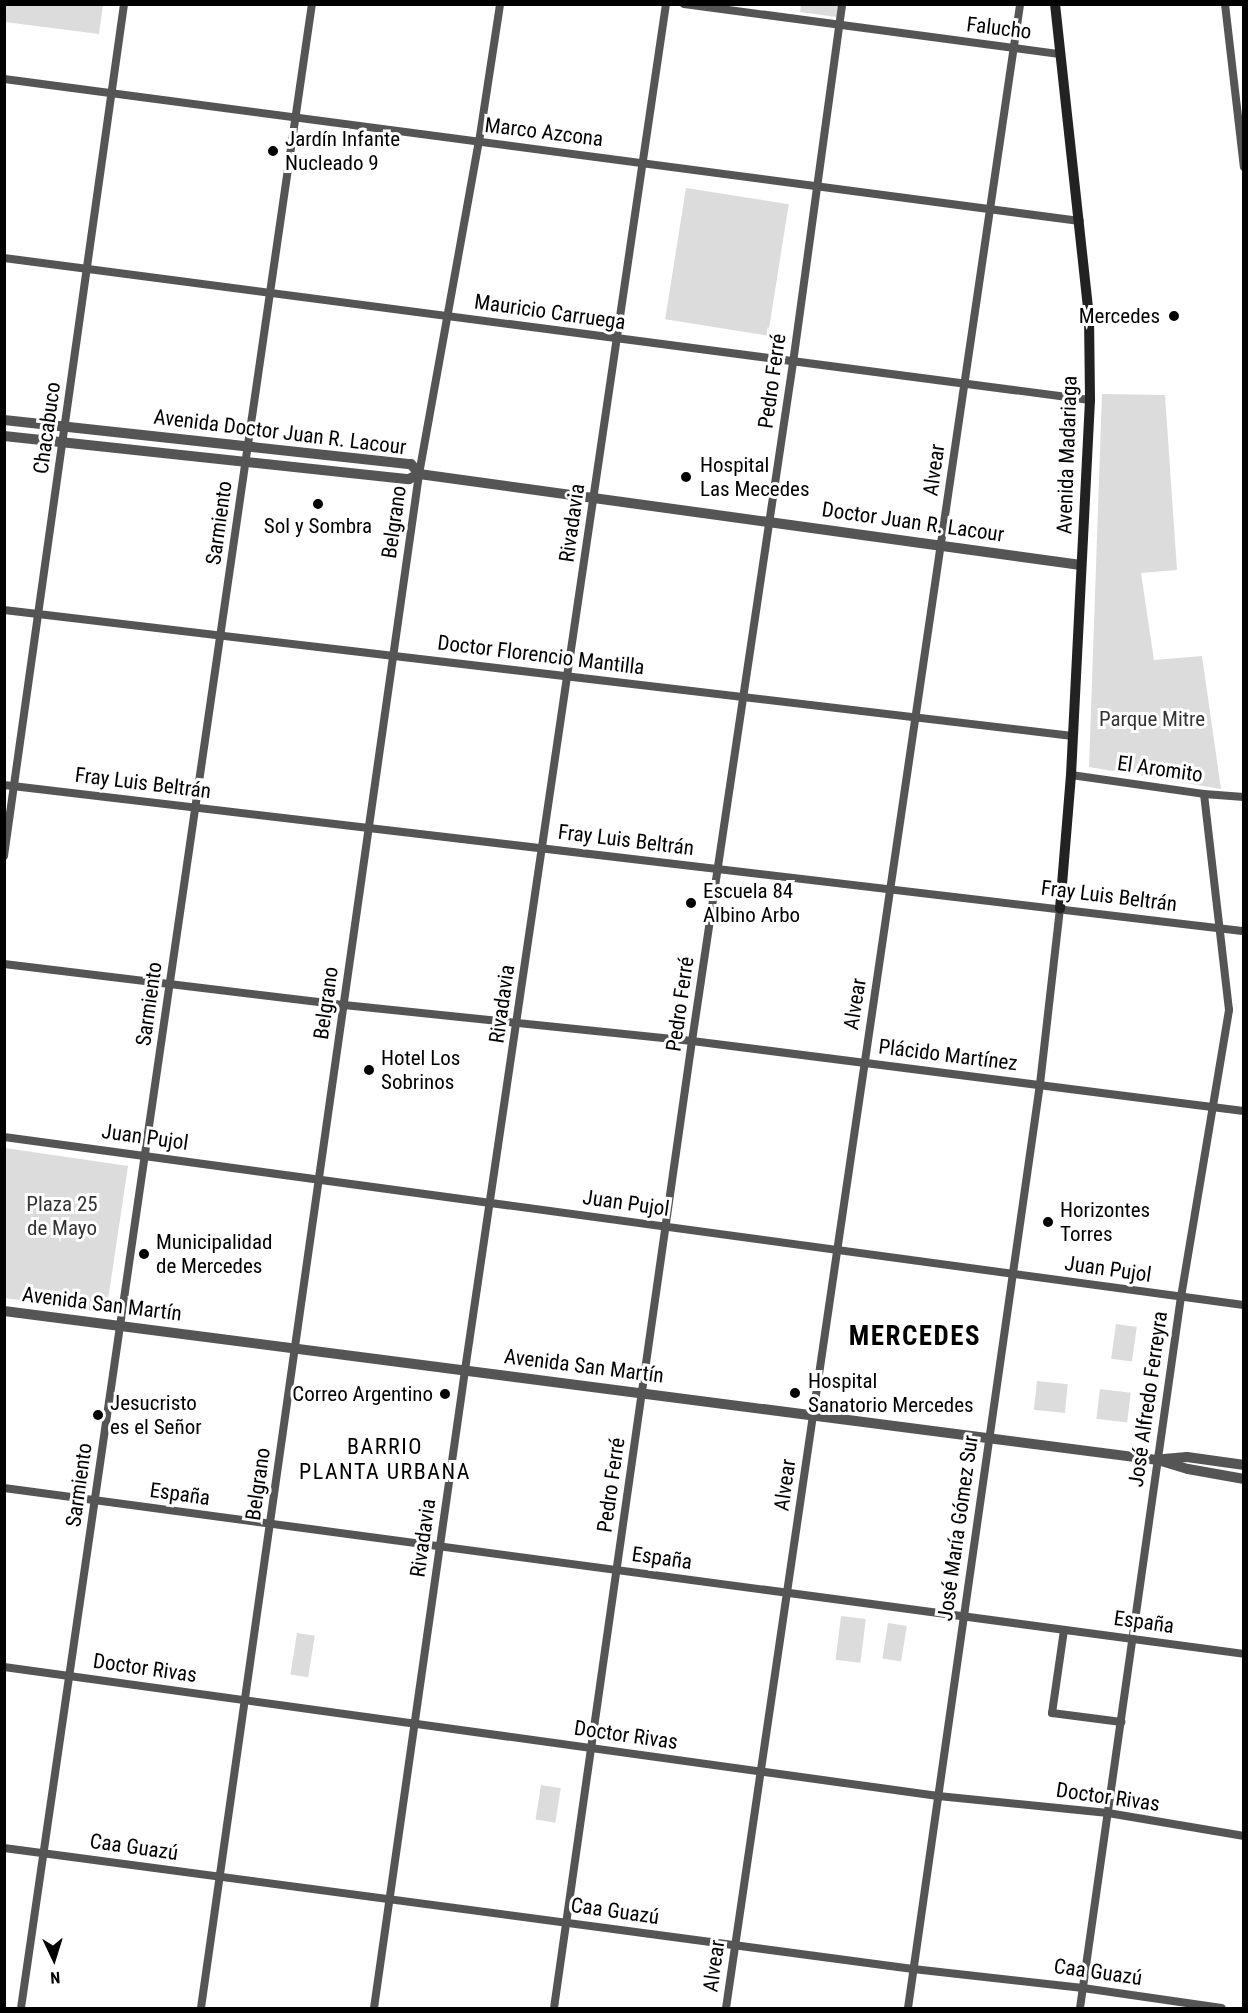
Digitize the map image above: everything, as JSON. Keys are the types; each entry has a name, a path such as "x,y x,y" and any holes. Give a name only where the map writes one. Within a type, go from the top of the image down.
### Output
{"main road":[{"name":"Avenida Madariaga","path":"1056,4 1089,316 1090,400 1071,775 1060,909"}],"street":[{"name":"Chacabuco","path":"4,856 124,4"},
{"name":"Sarmiento","path":"21,2008 312,4"},
{"name":"Belgrano","path":"201,2008 419,474 449,317 500,4"},
{"name":"Rivadavia","path":"374,2008 465,1370 666,4"},
{"name":"Falucho","path":"684,4 1060,54"},
{"name":"Pedro Ferré","path":"554,2008 692,1041 793,363 842,4"},
{"name":"Alvear","path":"726,2008 1020,4"},
{"path":"1225,4 1244,167"},
{"name":"Marco Azcona","path":"4,79 1080,221"},
{"name":"Mauricio Carruega","path":"4,258 793,363 1090,400"},
{"name":"Avenida Doctor Juan R. Lacour","path":"4,420 411,464 419,474 409,479 4,436"},
{"name":"Doctor Juan R. Lacour","path":"419,474 1081,565"},
{"name":"Doctor Florencio Mantilla","path":"4,610 1072,736"},
{"name":"El Aromito","path":"1071,775 1204,794 1244,797"},
{"name":"Fray Luis Beltrán","path":"4,785 1244,931"},
{"name":"José Alfredo Ferreyra","path":"1080,2008 1181,1297 1228,1010 1204,794"},
{"name":"José María Gómez Sur","path":"908,2008 1040,1084 1060,909"},
{"name":"Plácido Martínez","path":"4,964 344,1005 692,1041 1244,1111"},
{"name":"Juan Pujol","path":"4,1137 1244,1305"},
{"name":"Avenida San Martín","path":"4,1311 1158,1460 1188,1469 1244,1479"},
{"name":"Avenida San Martín","path":"1158,1460 1187,1457 1244,1465"},
{"name":"España","path":"4,1488 1244,1654"},
{"path":"1064,1630 1052,1713 1121,1722"},
{"name":"Doctor Rivas","path":"4,1667 938,1796 1108,1813 1244,1836"},
{"name":"Caa Guazú","path":"4,1848 1222,2008"}],"green space":[{"path":"5,4 103,5 99,34 5,22"},
{"path":"801,5 839,5 837,17 800,12"},
{"path":"686,188 789,204 768,336 665,319"},
{"name":"Parque Mitre","path":"1102,394 1165,395 1177,570 1141,573 1154,660 1202,656 1221,789 1089,767"},
{"name":"Plaza 25 de Mayo","path":"5,1148 128,1166 106,1313 5,1298"},
{"path":"1116,1324 1137,1327 1132,1362 1111,1359"},
{"path":"1037,1381 1068,1384 1065,1413 1034,1410"},
{"path":"1100,1389 1131,1393 1127,1423 1096,1419"},
{"path":"841,1616 866,1619 860,1663 836,1660"},
{"path":"888,1623 907,1626 901,1662 882,1659"},
{"path":"297,1633 315,1636 308,1677 290,1674"},
{"path":"541,1785 561,1788 555,1823 536,1820"}],"place":[{"name":"Jardín Infante Nucleado 9","path":"273,151"},
{"name":"Mercedes","path":"1174,316"},
{"name":"Hospital Las Mecedes","path":"686,477"},
{"name":"Sol y Sombra","path":"318,504"},
{"name":"Escuela 84 Albino Arbo","path":"691,903"},
{"name":"Hotel Los Sobrinos","path":"369,1070"},
{"name":"Horizontes Torres","path":"1048,1222"},
{"name":"Municipalidad de Mercedes","path":"144,1254"},
{"name":"Hospital Sanatorio Mercedes","path":"795,1393"},
{"name":"Correo Argentino","path":"445,1394"},
{"name":"Jesucristo es el Señor","path":"98,1415"}],"district":[{"name":"MERCEDES","path":"915,1337"},
{"name":"BARRIO PLANTA URBANA","path":"385,1458"}]}
